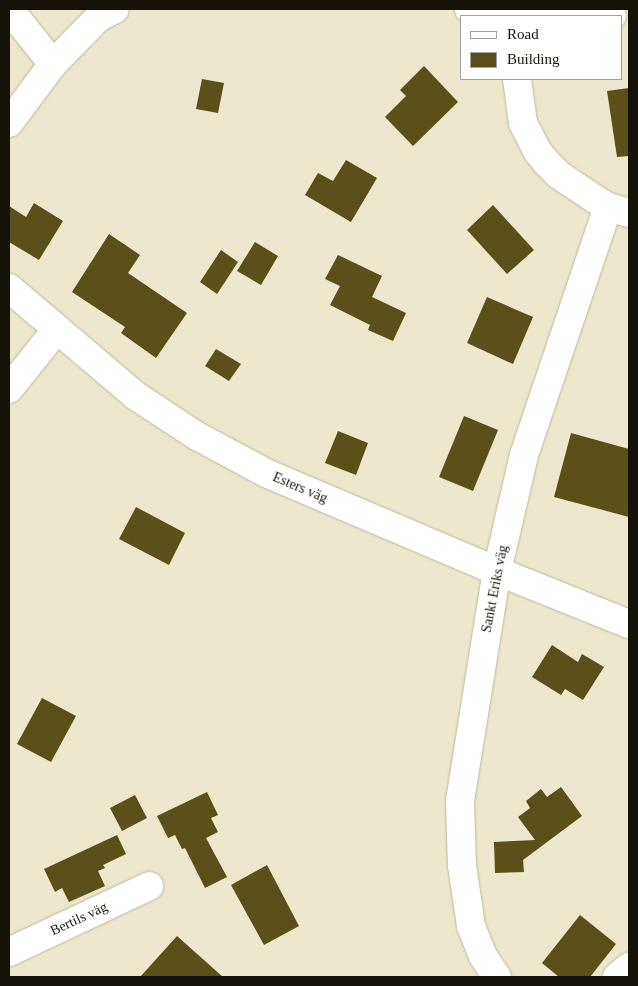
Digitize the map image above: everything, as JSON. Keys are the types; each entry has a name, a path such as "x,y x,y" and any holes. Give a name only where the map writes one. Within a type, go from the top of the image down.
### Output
{"street":[{"path":"9,9 53,64"},
{"path":"9,123 53,64 98,18 115,9"},
{"path":"470,9 581,15"},
{"path":"517,80 523,123 538,152 558,175 618,210"},
{"name":"Sankt Eriks väg","path":"497,977 483,956 471,926 462,865 460,801 496,571 524,455 618,210"},
{"name":"Esters väg","path":"9,288 136,396 197,436 266,473 496,571 629,624"},
{"path":"9,389 57,329"},
{"name":"Bertils väg","path":"9,952 150,886"},
{"path":"617,977 629,967"}],"building":[{"path":"424,66 458,102 413,146 385,117 406,96 400,90"},
{"path":"202,79 224,83 218,113 196,109"},
{"path":"629,88 629,156 617,157 607,91"},
{"path":"346,160 377,178 351,222 305,195 318,173 333,181"},
{"path":"34,203 63,221 39,260 9,242 9,206 26,217"},
{"path":"493,205 534,250 507,274 467,230"},
{"path":"109,234 140,255 128,273 187,313 156,358 121,333 125,327 72,292"},
{"path":"255,242 278,256 261,285 237,271"},
{"path":"221,250 238,262 217,294 200,282"},
{"path":"338,255 382,276 372,297 406,313 393,341 368,330 370,325 330,305 340,286 325,279"},
{"path":"487,297 533,317 513,364 467,343"},
{"path":"216,349 241,364 229,381 205,366"},
{"path":"464,416 498,430 473,491 439,477"},
{"path":"338,431 368,443 356,475 325,463"},
{"path":"571,433 629,449 629,517 554,497"},
{"path":"136,507 185,533 169,565 119,539"},
{"path":"552,645 578,662 582,654 604,667 583,700 565,689 561,695 532,677"},
{"path":"42,698 76,716 51,762 17,744"},
{"path":"561,787 582,816 523,860 524,872 495,873 494,842 535,840 518,817 530,808 526,801 541,789 547,797"},
{"path":"207,792 218,815 211,818 218,832 206,838 227,877 205,888 185,848 182,849 175,835 168,838 157,816"},
{"path":"135,795 147,818 122,831 110,808"},
{"path":"117,835 126,854 103,865 105,868 98,871 105,886 69,902 62,888 55,892 44,869"},
{"path":"267,865 299,926 264,945 231,885"},
{"path":"580,915 616,944 590,977 559,977 542,963"},
{"path":"177,936 223,977 140,977"}]}
